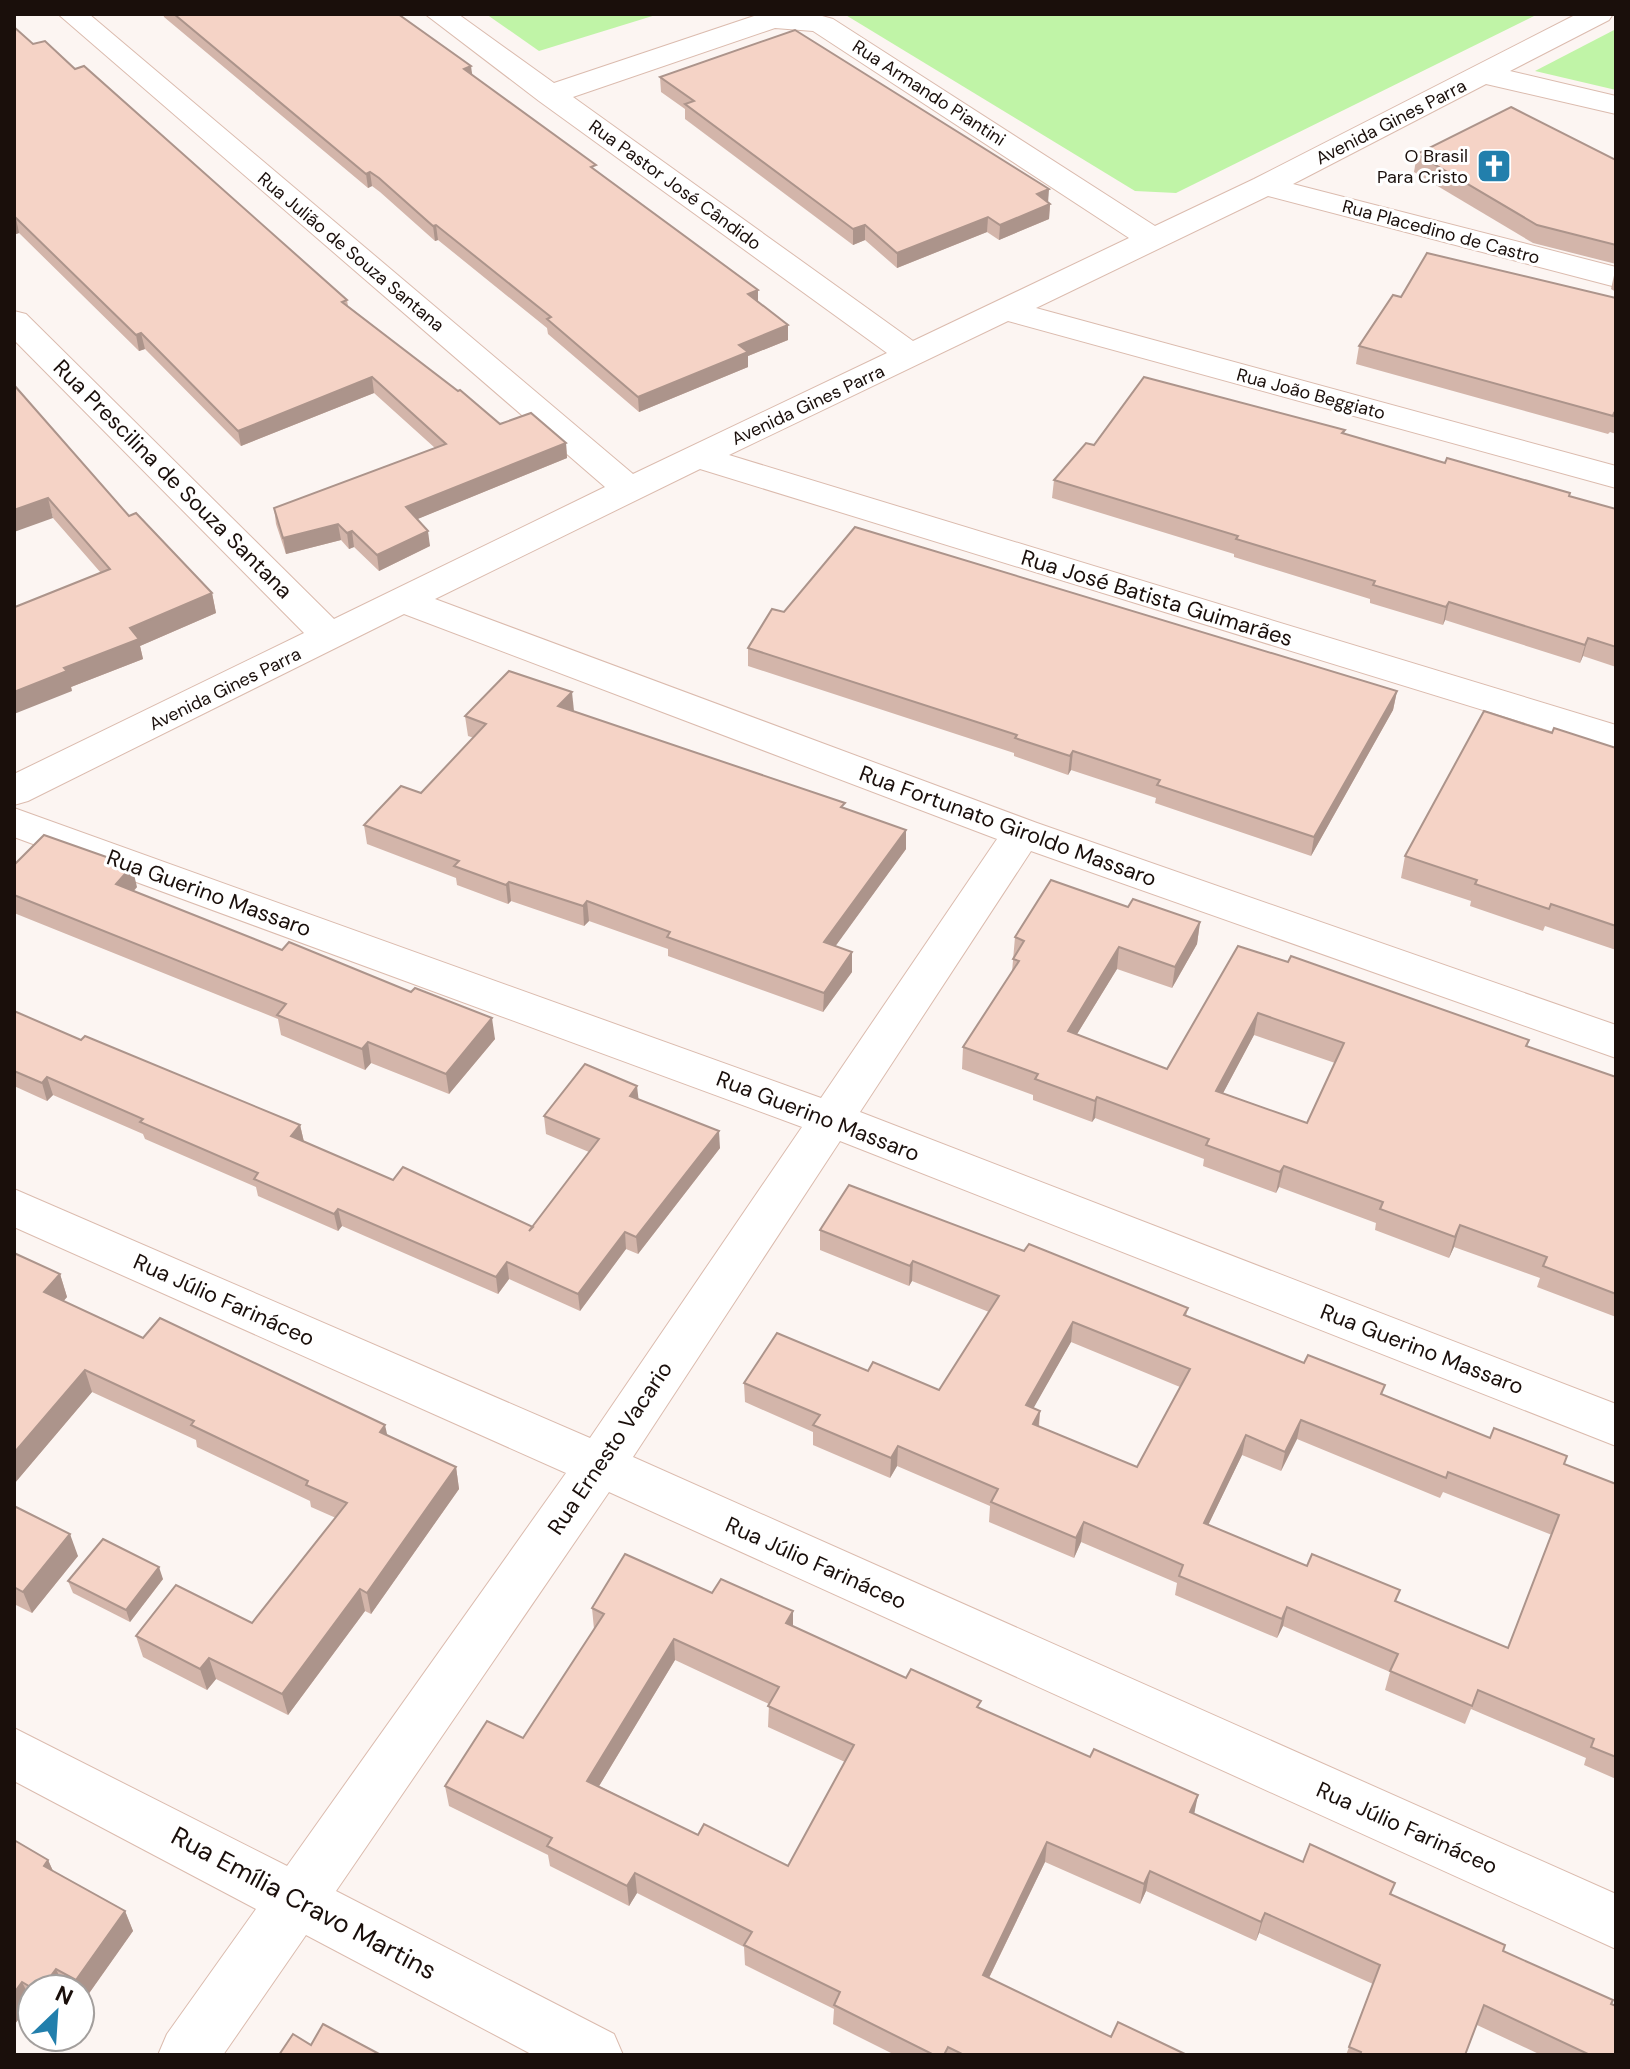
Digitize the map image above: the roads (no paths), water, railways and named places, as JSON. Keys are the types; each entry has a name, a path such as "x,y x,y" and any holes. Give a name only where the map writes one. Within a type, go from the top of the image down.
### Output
{"street":[{"name":"Rua Julião de Souza Santana","path":"72,14 629,489"},
{"name":"Rua Pastor José Cândido","path":"439,14 912,356"},
{"name":"Avenida Gines Parra","path":"14,791 629,489 1265,186 1599,14"},
{"name":"Rua Armando Piantini","path":"550,95 750,25 775,19 800,19 823,25 880,60 1154,240"},
{"path":"1483,74 1616,105"},
{"name":"Rua Placedino de Castro","path":"1265,186 1616,277"},
{"name":"Rua João Beggiato","path":"1006,310 1616,477"},
{"name":"Rua Prescilina de Souza Santana","path":"14,321 331,638"},
{"name":"Rua José Batista Guimarães","path":"699,457 1616,738"},
{"name":"Rua Fortunato Giroldo Massaro","path":"404,601 1022,833 1616,1042"},
{"name":"Rua Guerino Massaro","path":"14,822 830,1119 1616,1425"},
{"name":"Rua Ernesto Vacario","path":"188,2055 600,1465 1022,833"},
{"name":"Rua Júlio Farináceo","path":"14,1207 600,1465 1616,1922"},
{"name":"Rua Emília Cravo Martins","path":"14,1753 593,2055"}],"place":[{"name":"O Brasil Para Cristo","path":"1494,166"}]}
